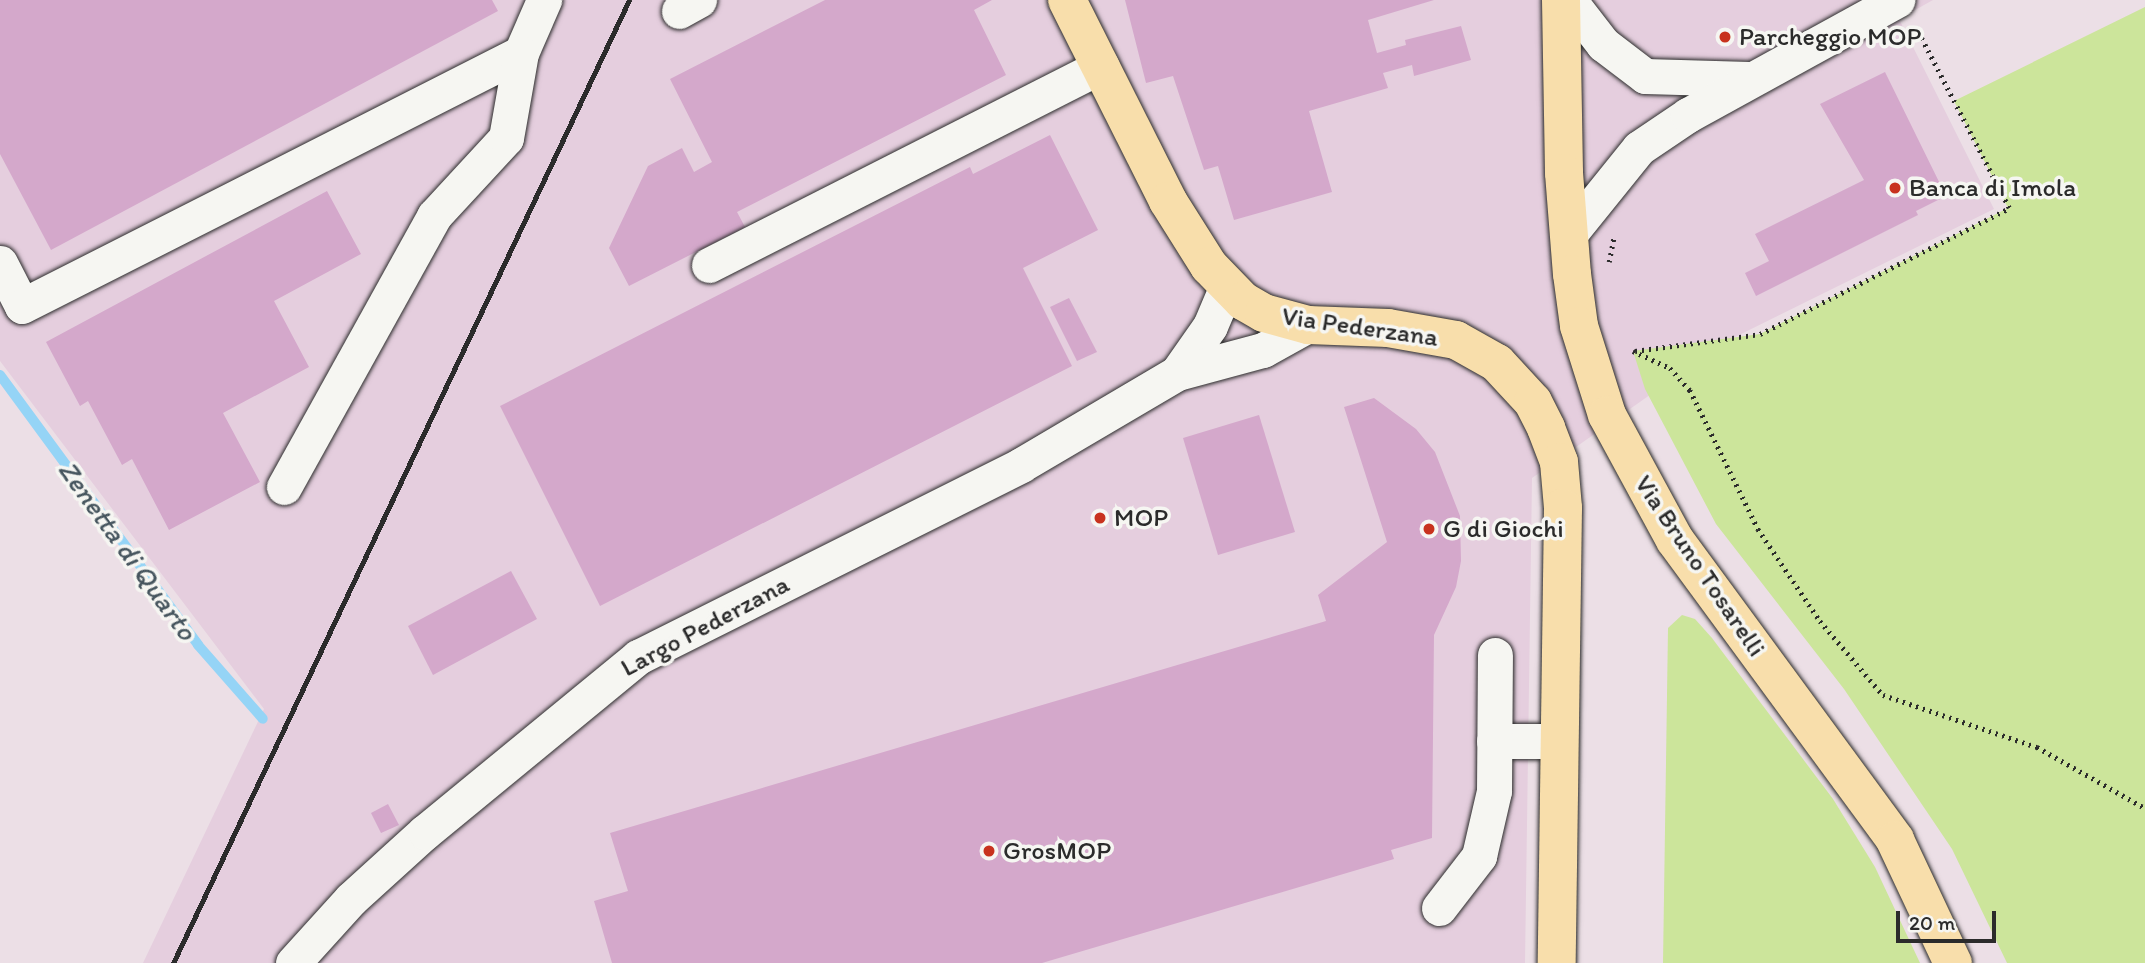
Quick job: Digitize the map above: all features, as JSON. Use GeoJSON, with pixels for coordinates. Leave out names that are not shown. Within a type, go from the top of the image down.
{"type":"FeatureCollection","features":[{"type":"Feature","properties":{"kind":"main road","name":"Via Pederzana"},"geometry":{"type":"LineString","coordinates":[[1067,0],[1168,201],[1202,257],[1227,286],[1264,313],[1308,325],[1425,332],[1475,350],[1497,363],[1533,402],[1559,462],[1563,508],[1560,741]]}},
{"type":"Feature","properties":{"kind":"main road","name":"Via Bruno Tosarelli"},"geometry":{"type":"LineString","coordinates":[[1561,0],[1568,236],[1579,326],[1590,370],[1636,474],[1720,604],[1895,840],[1953,963]]}},
{"type":"Feature","properties":{"kind":"main road"},"geometry":{"type":"LineString","coordinates":[[1557,963],[1560,741]]}},
{"type":"Feature","properties":{"kind":"street"},"geometry":{"type":"LineString","coordinates":[[284,487],[434,216],[506,138],[521,53],[544,0]]}},
{"type":"Feature","properties":{"kind":"street"},"geometry":{"type":"LineString","coordinates":[[1569,0],[1602,44],[1645,76],[1706,81],[1756,79]]}},
{"type":"Feature","properties":{"kind":"street"},"geometry":{"type":"LineString","coordinates":[[1568,236],[1639,148],[1893,2]]}},
{"type":"Feature","properties":{"kind":"street"},"geometry":{"type":"LineString","coordinates":[[0,264],[22,306],[521,53]]}},
{"type":"Feature","properties":{"kind":"street"},"geometry":{"type":"LineString","coordinates":[[709,265],[1101,66]]}},
{"type":"Feature","properties":{"kind":"street","name":"Largo Pederzana"},"geometry":{"type":"LineString","coordinates":[[1177,373],[1210,326],[1227,286]]}},
{"type":"Feature","properties":{"kind":"street","name":"Largo Pederzana"},"geometry":{"type":"LineString","coordinates":[[293,963],[351,899],[425,832],[638,657],[1021,465],[1177,373],[1263,350],[1308,325]]}},
{"type":"Feature","properties":{"kind":"street"},"geometry":{"type":"LineString","coordinates":[[1439,908],[1479,856],[1494,791],[1495,654]]}},
{"type":"Feature","properties":{"kind":"street"},"geometry":{"type":"LineString","coordinates":[[1494,741],[1560,741]]}},
{"type":"Feature","properties":{"kind":"path"},"geometry":{"type":"LineString","coordinates":[[1620,352],[1760,334],[2009,208],[1916,27],[1893,2]]}},
{"type":"Feature","properties":{"kind":"path"},"geometry":{"type":"LineString","coordinates":[[1608,267],[1620,223]]}},
{"type":"Feature","properties":{"kind":"path"},"geometry":{"type":"LineString","coordinates":[[1633,351],[1671,368],[1690,390],[1758,530],[1820,621],[1883,695],[2037,747],[2145,808]]}},
{"type":"Feature","properties":{"kind":"shaded area"},"geometry":{"type":"Polygon","coordinates":[[[0,0],[1933,0],[1899,19],[1994,209],[1725,342],[1532,478],[1525,963],[143,963],[264,709],[0,361],[0,0]]]}},
{"type":"Feature","properties":{"kind":"green space"},"geometry":{"type":"Polygon","coordinates":[[[2145,7],[2145,963],[2007,963],[1952,849],[1844,689],[1716,524],[1645,389],[1633,351],[1760,334],[2008,208],[1954,101],[2145,7]]]}},
{"type":"Feature","properties":{"kind":"green space"},"geometry":{"type":"Polygon","coordinates":[[[1682,615],[1695,619],[1712,638],[1833,799],[1875,867],[1920,963],[1663,963],[1668,628],[1682,615]]]}},
{"type":"Feature","properties":{"kind":"building"},"geometry":{"type":"Polygon","coordinates":[[[0,0],[492,0],[498,11],[51,250],[0,154],[0,0]]]}},
{"type":"Feature","properties":{"kind":"building"},"geometry":{"type":"Polygon","coordinates":[[[825,0],[992,0],[974,10],[1006,75],[737,212],[745,227],[629,286],[609,248],[648,166],[682,148],[694,172],[712,162],[670,79],[825,0]]]}},
{"type":"Feature","properties":{"kind":"building"},"geometry":{"type":"Polygon","coordinates":[[[1125,0],[1434,0],[1368,20],[1377,53],[1406,45],[1405,40],[1461,26],[1471,60],[1414,76],[1412,65],[1383,73],[1388,88],[1309,111],[1332,192],[1234,220],[1218,166],[1204,170],[1173,76],[1146,83],[1125,0]]]}},
{"type":"Feature","properties":{"kind":"building","name":"Banca di Imola"},"geometry":{"type":"Polygon","coordinates":[[[1885,72],[1946,196],[1916,211],[1918,215],[1756,296],[1745,273],[1769,261],[1755,234],[1864,180],[1820,104],[1885,72]]]}},
{"type":"Feature","properties":{"kind":"building"},"geometry":{"type":"Polygon","coordinates":[[[1050,135],[1098,230],[1023,268],[1072,366],[600,606],[500,406],[970,167],[973,174],[1050,135]]]}},
{"type":"Feature","properties":{"kind":"building"},"geometry":{"type":"Polygon","coordinates":[[[327,191],[361,254],[274,301],[309,367],[223,413],[260,482],[169,530],[132,459],[122,465],[88,401],[80,406],[46,342],[327,191]]]}},
{"type":"Feature","properties":{"kind":"building"},"geometry":{"type":"Polygon","coordinates":[[[1069,298],[1097,352],[1077,361],[1050,307],[1069,298]]]}},
{"type":"Feature","properties":{"kind":"building"},"geometry":{"type":"Polygon","coordinates":[[[1374,398],[1416,429],[1435,452],[1460,516],[1461,561],[1456,587],[1434,635],[1432,838],[1391,850],[1394,859],[1042,963],[612,963],[594,901],[628,891],[610,833],[1326,621],[1318,595],[1387,542],[1344,407],[1374,398]]]}},
{"type":"Feature","properties":{"kind":"building"},"geometry":{"type":"Polygon","coordinates":[[[1259,415],[1295,532],[1218,555],[1183,438],[1259,415]]]}},
{"type":"Feature","properties":{"kind":"building"},"geometry":{"type":"Polygon","coordinates":[[[511,571],[537,619],[433,675],[408,626],[511,571]]]}},
{"type":"Feature","properties":{"kind":"building"},"geometry":{"type":"Polygon","coordinates":[[[388,804],[399,825],[381,833],[371,813],[388,804]]]}},
{"type":"Feature","properties":{"kind":"waterway","name":"Zenetta di Quarto"},"geometry":{"type":"LineString","coordinates":[[0,375],[198,645],[263,719]]}},
{"type":"Feature","properties":{"kind":"railway"},"geometry":{"type":"LineString","coordinates":[[173,963],[629,0]]}},
{"type":"Feature","properties":{"kind":"place","name":"Parcheggio MOP"},"geometry":{"type":"Point","coordinates":[1725,37]}},
{"type":"Feature","properties":{"kind":"place","name":"Banca di Imola"},"geometry":{"type":"Point","coordinates":[1895,188]}},
{"type":"Feature","properties":{"kind":"place","name":"MOP"},"geometry":{"type":"Point","coordinates":[1100,518]}},
{"type":"Feature","properties":{"kind":"place","name":"G di Giochi"},"geometry":{"type":"Point","coordinates":[1429,529]}},
{"type":"Feature","properties":{"kind":"place","name":"GrosMOP"},"geometry":{"type":"Point","coordinates":[989,851]}}]}
